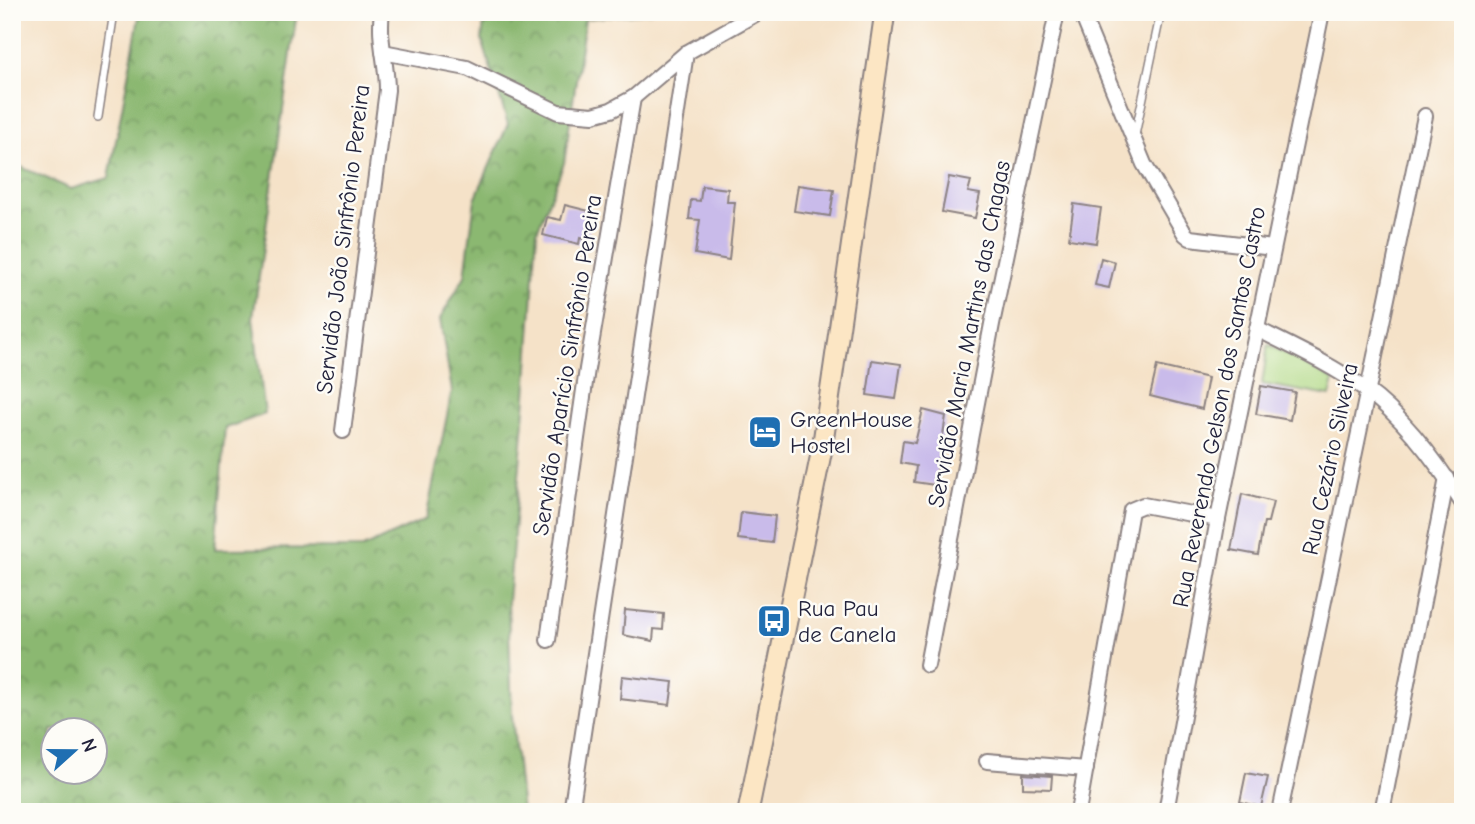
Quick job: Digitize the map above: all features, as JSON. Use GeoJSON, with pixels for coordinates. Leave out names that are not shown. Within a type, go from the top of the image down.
{"type":"FeatureCollection","features":[{"type":"Feature","properties":{"kind":"street","name":"Servidão João Sinfrônio Pereira"},"geometry":{"type":"LineString","coordinates":[[342,431],[387,90],[383,52],[378,36],[382,12]]}},
{"type":"Feature","properties":{"kind":"street"},"geometry":{"type":"LineString","coordinates":[[383,52],[475,70],[558,112],[593,115],[633,98],[686,53],[737,18],[759,12]]}},
{"type":"Feature","properties":{"kind":"street"},"geometry":{"type":"LineString","coordinates":[[748,812],[822,449],[885,12]]}},
{"type":"Feature","properties":{"kind":"street","name":"Servidão Maria Martins das Chagas"},"geometry":{"type":"LineString","coordinates":[[928,665],[992,324],[1057,12]]}},
{"type":"Feature","properties":{"kind":"street"},"geometry":{"type":"LineString","coordinates":[[1081,12],[1099,48],[1121,113],[1134,141],[1185,234],[1191,238],[1273,248]]}},
{"type":"Feature","properties":{"kind":"street","name":"Rua Reverendo Gelson dos Santos Castro"},"geometry":{"type":"LineString","coordinates":[[1166,812],[1218,519],[1322,12]]}},
{"type":"Feature","properties":{"kind":"street"},"geometry":{"type":"LineString","coordinates":[[571,812],[686,53]]}},
{"type":"Feature","properties":{"kind":"street","name":"Servidão Aparício Sinfrônio Pereira"},"geometry":{"type":"LineString","coordinates":[[548,640],[587,369],[633,98]]}},
{"type":"Feature","properties":{"kind":"street","name":"Rua Cezário Silveira"},"geometry":{"type":"LineString","coordinates":[[1280,812],[1424,116]]}},
{"type":"Feature","properties":{"kind":"street"},"geometry":{"type":"LineString","coordinates":[[1257,328],[1367,390],[1407,429],[1447,478],[1463,504]]}},
{"type":"Feature","properties":{"kind":"street"},"geometry":{"type":"LineString","coordinates":[[1382,812],[1447,478]]}},
{"type":"Feature","properties":{"kind":"street"},"geometry":{"type":"LineString","coordinates":[[1078,812],[1131,510],[1143,505],[1218,519]]}},
{"type":"Feature","properties":{"kind":"street"},"geometry":{"type":"LineString","coordinates":[[987,761],[1086,769]]}},
{"type":"Feature","properties":{"kind":"lane"},"geometry":{"type":"LineString","coordinates":[[98,117],[114,12]]}},
{"type":"Feature","properties":{"kind":"lane"},"geometry":{"type":"LineString","coordinates":[[1134,141],[1161,12]]}},
{"type":"Feature","properties":{"kind":"green space"},"geometry":{"type":"Polygon","coordinates":[[[140,12],[297,12],[253,318],[265,414],[225,428],[215,549],[363,548],[426,519],[452,391],[440,319],[465,276],[475,199],[508,124],[482,40],[485,12],[652,12],[585,19],[564,163],[537,231],[508,601],[512,716],[522,812],[12,812],[12,163],[71,189],[109,178],[140,12]]]}},
{"type":"Feature","properties":{"kind":"green space"},"geometry":{"type":"Polygon","coordinates":[[[1268,344],[1334,380],[1330,396],[1262,384],[1268,344]]]}},
{"type":"Feature","properties":{"kind":"building"},"geometry":{"type":"Polygon","coordinates":[[[949,177],[971,181],[968,192],[980,194],[975,218],[942,212],[949,177]]]}},
{"type":"Feature","properties":{"kind":"building"},"geometry":{"type":"Polygon","coordinates":[[[798,185],[834,190],[830,216],[794,211],[798,185]]]}},
{"type":"Feature","properties":{"kind":"building"},"geometry":{"type":"Polygon","coordinates":[[[702,186],[728,189],[727,202],[735,202],[729,260],[695,254],[700,220],[689,219],[691,200],[700,201],[702,186]]]}},
{"type":"Feature","properties":{"kind":"building"},"geometry":{"type":"Polygon","coordinates":[[[1074,204],[1101,208],[1096,243],[1069,239],[1074,204]]]}},
{"type":"Feature","properties":{"kind":"building"},"geometry":{"type":"Polygon","coordinates":[[[565,205],[593,212],[587,240],[580,238],[579,244],[543,235],[547,217],[561,220],[565,205]]]}},
{"type":"Feature","properties":{"kind":"building"},"geometry":{"type":"Polygon","coordinates":[[[1101,258],[1115,262],[1109,288],[1095,285],[1101,258]]]}},
{"type":"Feature","properties":{"kind":"building"},"geometry":{"type":"Polygon","coordinates":[[[872,360],[901,364],[896,399],[867,395],[872,360]]]}},
{"type":"Feature","properties":{"kind":"building"},"geometry":{"type":"Polygon","coordinates":[[[1157,366],[1208,378],[1202,409],[1150,396],[1157,366]]]}},
{"type":"Feature","properties":{"kind":"building"},"geometry":{"type":"Polygon","coordinates":[[[1261,386],[1295,392],[1290,420],[1256,414],[1261,386]]]}},
{"type":"Feature","properties":{"kind":"building"},"geometry":{"type":"Polygon","coordinates":[[[923,410],[946,416],[935,485],[914,482],[916,466],[900,463],[903,441],[915,443],[923,410]]]}},
{"type":"Feature","properties":{"kind":"building"},"geometry":{"type":"Polygon","coordinates":[[[1242,494],[1273,502],[1268,522],[1264,522],[1258,555],[1231,550],[1242,494]]]}},
{"type":"Feature","properties":{"kind":"building"},"geometry":{"type":"Polygon","coordinates":[[[741,512],[775,516],[772,543],[738,539],[741,512]]]}},
{"type":"Feature","properties":{"kind":"building"},"geometry":{"type":"Polygon","coordinates":[[[625,610],[664,614],[663,630],[654,629],[653,641],[623,635],[625,610]]]}},
{"type":"Feature","properties":{"kind":"building"},"geometry":{"type":"Polygon","coordinates":[[[622,676],[673,682],[670,705],[620,699],[622,676]]]}},
{"type":"Feature","properties":{"kind":"building"},"geometry":{"type":"Polygon","coordinates":[[[1246,773],[1268,777],[1261,807],[1240,802],[1246,773]]]}},
{"type":"Feature","properties":{"kind":"building"},"geometry":{"type":"Polygon","coordinates":[[[1023,774],[1052,776],[1051,789],[1023,788],[1023,774]]]}},
{"type":"Feature","properties":{"kind":"place","name":"GreenHouse Hostel"},"geometry":{"type":"Point","coordinates":[765,432]}},
{"type":"Feature","properties":{"kind":"place","name":"Rua Pau de Canela"},"geometry":{"type":"Point","coordinates":[774,621]}}]}
